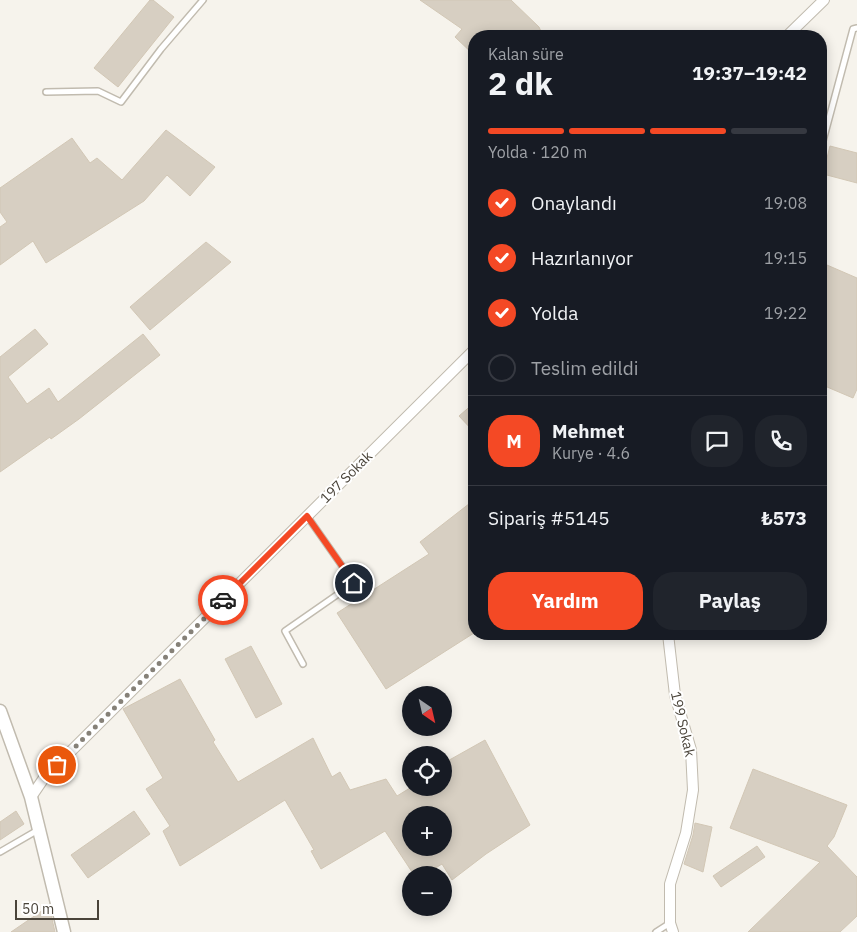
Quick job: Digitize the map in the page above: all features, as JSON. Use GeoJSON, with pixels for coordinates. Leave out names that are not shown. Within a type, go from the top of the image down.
{"type":"FeatureCollection","features":[{"type":"Feature","properties":{"kind":"street"},"geometry":{"type":"LineString","coordinates":[[794,30],[824,0]]}},
{"type":"Feature","properties":{"kind":"street","name":"197 Sokak"},"geometry":{"type":"LineString","coordinates":[[31,797],[44,778],[468,356]]}},
{"type":"Feature","properties":{"kind":"street","name":"199 Sokak"},"geometry":{"type":"LineString","coordinates":[[669,640],[675,695],[691,750],[693,790],[686,833],[670,884],[672,928]]}},
{"type":"Feature","properties":{"kind":"street"},"geometry":{"type":"LineString","coordinates":[[0,711],[31,797],[64,932]]}},
{"type":"Feature","properties":{"kind":"lane"},"geometry":{"type":"LineString","coordinates":[[46,92],[98,91],[121,102],[161,48],[203,0]]}},
{"type":"Feature","properties":{"kind":"lane"},"geometry":{"type":"LineString","coordinates":[[827,126],[853,29],[857,28]]}},
{"type":"Feature","properties":{"kind":"lane"},"geometry":{"type":"LineString","coordinates":[[303,664],[285,631],[354,583],[307,516]]}},
{"type":"Feature","properties":{"kind":"lane"},"geometry":{"type":"LineString","coordinates":[[0,852],[38,829]]}},
{"type":"Feature","properties":{"kind":"lane"},"geometry":{"type":"LineString","coordinates":[[656,932],[672,928]]}},
{"type":"Feature","properties":{"kind":"building"},"geometry":{"type":"Polygon","coordinates":[[[150,0],[153,0],[174,17],[118,87],[94,68],[150,0]]]}},
{"type":"Feature","properties":{"kind":"building"},"geometry":{"type":"Polygon","coordinates":[[[420,0],[511,0],[540,30],[468,30],[468,49],[455,37],[462,29],[420,0]]]}},
{"type":"Feature","properties":{"kind":"building"},"geometry":{"type":"Polygon","coordinates":[[[166,130],[215,167],[190,196],[167,175],[144,201],[46,263],[33,241],[0,265],[0,227],[7,222],[0,212],[0,188],[72,138],[90,163],[97,158],[122,180],[166,130]]]}},
{"type":"Feature","properties":{"kind":"building"},"geometry":{"type":"Polygon","coordinates":[[[830,146],[857,153],[857,183],[827,175],[827,158],[830,146]]]}},
{"type":"Feature","properties":{"kind":"building"},"geometry":{"type":"Polygon","coordinates":[[[206,242],[231,262],[150,330],[130,307],[206,242]]]}},
{"type":"Feature","properties":{"kind":"building"},"geometry":{"type":"Polygon","coordinates":[[[827,265],[857,278],[857,389],[853,398],[827,387],[827,265]]]}},
{"type":"Feature","properties":{"kind":"building"},"geometry":{"type":"Polygon","coordinates":[[[35,329],[48,344],[8,377],[27,404],[49,388],[58,402],[143,334],[160,355],[79,419],[0,472],[0,357],[35,329]]]}},
{"type":"Feature","properties":{"kind":"building"},"geometry":{"type":"Polygon","coordinates":[[[468,408],[468,426],[459,416],[468,408]]]}},
{"type":"Feature","properties":{"kind":"building"},"geometry":{"type":"Polygon","coordinates":[[[468,505],[468,637],[386,689],[337,613],[429,554],[420,542],[468,505]]]}},
{"type":"Feature","properties":{"kind":"building"},"geometry":{"type":"Polygon","coordinates":[[[251,646],[282,704],[256,718],[225,659],[251,646]]]}},
{"type":"Feature","properties":{"kind":"building"},"geometry":{"type":"Polygon","coordinates":[[[180,679],[215,740],[213,742],[238,782],[313,738],[332,777],[340,772],[350,790],[386,779],[397,796],[402,793],[402,796],[452,796],[452,759],[485,740],[530,825],[486,854],[452,880],[452,866],[443,866],[442,864],[439,866],[408,866],[385,831],[321,869],[311,851],[314,850],[285,800],[180,866],[163,831],[170,826],[146,789],[163,778],[123,709],[180,679]]]}},
{"type":"Feature","properties":{"kind":"building"},"geometry":{"type":"Polygon","coordinates":[[[753,769],[847,805],[834,837],[827,846],[857,877],[857,916],[840,932],[748,932],[820,862],[730,828],[753,769]]]}},
{"type":"Feature","properties":{"kind":"building"},"geometry":{"type":"Polygon","coordinates":[[[16,811],[24,824],[0,840],[0,822],[16,811]]]}},
{"type":"Feature","properties":{"kind":"building"},"geometry":{"type":"Polygon","coordinates":[[[134,811],[150,834],[88,878],[71,855],[134,811]]]}},
{"type":"Feature","properties":{"kind":"building"},"geometry":{"type":"Polygon","coordinates":[[[695,823],[712,827],[703,872],[684,864],[695,823]]]}},
{"type":"Feature","properties":{"kind":"building"},"geometry":{"type":"Polygon","coordinates":[[[757,846],[765,857],[721,887],[713,876],[757,846]]]}},
{"type":"Feature","properties":{"kind":"building"},"geometry":{"type":"Polygon","coordinates":[[[49,906],[55,932],[11,932],[49,906]]]}},
{"type":"Feature","properties":{"kind":"way so far"},"geometry":{"type":"LineString","coordinates":[[57,765],[223,600]]}},
{"type":"Feature","properties":{"kind":"route"},"geometry":{"type":"LineString","coordinates":[[223,600],[307,516],[354,583]]}}]}
